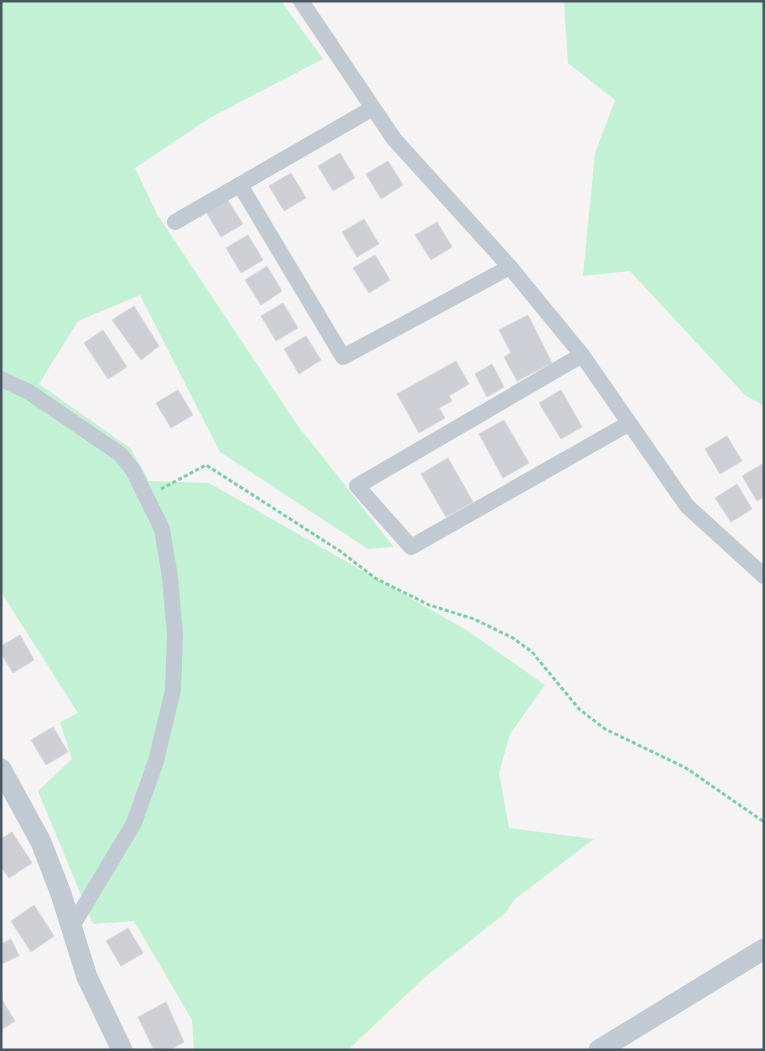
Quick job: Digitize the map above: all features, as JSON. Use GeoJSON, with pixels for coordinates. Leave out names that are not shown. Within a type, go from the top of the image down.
{"type":"FeatureCollection","features":[{"type":"Feature","properties":{"kind":"street"},"geometry":{"type":"LineString","coordinates":[[301,1],[394,139],[510,268],[582,355],[628,424],[687,506],[764,576]]}},
{"type":"Feature","properties":{"kind":"street"},"geometry":{"type":"LineString","coordinates":[[175,222],[373,108]]}},
{"type":"Feature","properties":{"kind":"street"},"geometry":{"type":"LineString","coordinates":[[240,185],[343,356],[510,268]]}},
{"type":"Feature","properties":{"kind":"street"},"geometry":{"type":"LineString","coordinates":[[582,355],[357,486],[411,548],[628,424]]}},
{"type":"Feature","properties":{"kind":"street"},"geometry":{"type":"LineString","coordinates":[[1,379],[30,392],[120,454],[133,470],[162,530],[170,577],[176,635],[173,690],[156,761],[134,823],[71,928]]}},
{"type":"Feature","properties":{"kind":"street"},"geometry":{"type":"LineString","coordinates":[[1,769],[41,842],[87,976],[122,1050]]}},
{"type":"Feature","properties":{"kind":"street"},"geometry":{"type":"LineString","coordinates":[[599,1050],[764,949]]}},
{"type":"Feature","properties":{"kind":"path"},"geometry":{"type":"LineString","coordinates":[[147,496],[206,465],[340,551],[375,578],[429,604],[474,619],[513,638],[532,652],[579,708],[605,729],[686,768],[764,822]]}},
{"type":"Feature","properties":{"kind":"green space"},"geometry":{"type":"Polygon","coordinates":[[[1,1],[281,1],[323,59],[211,117],[135,168],[157,214],[298,426],[394,547],[368,549],[220,452],[140,295],[78,321],[39,384],[130,448],[149,481],[209,483],[468,631],[545,685],[510,734],[499,773],[509,828],[594,839],[515,899],[504,914],[426,976],[348,1050],[194,1050],[192,1020],[134,921],[93,924],[38,791],[72,759],[60,722],[78,713],[1,592],[1,1]]]}},
{"type":"Feature","properties":{"kind":"green space"},"geometry":{"type":"Polygon","coordinates":[[[564,1],[764,1],[764,406],[745,395],[630,271],[583,276],[595,153],[615,100],[568,63],[564,1]]]}},
{"type":"Feature","properties":{"kind":"building"},"geometry":{"type":"Polygon","coordinates":[[[340,153],[355,178],[333,191],[318,166],[340,153]]]}},
{"type":"Feature","properties":{"kind":"building"},"geometry":{"type":"Polygon","coordinates":[[[388,161],[403,185],[381,199],[366,174],[388,161]]]}},
{"type":"Feature","properties":{"kind":"building"},"geometry":{"type":"Polygon","coordinates":[[[291,173],[306,198],[284,211],[269,186],[291,173]]]}},
{"type":"Feature","properties":{"kind":"building"},"geometry":{"type":"Polygon","coordinates":[[[227,199],[243,224],[221,237],[206,212],[227,199]]]}},
{"type":"Feature","properties":{"kind":"building"},"geometry":{"type":"Polygon","coordinates":[[[364,219],[379,244],[357,257],[342,232],[364,219]]]}},
{"type":"Feature","properties":{"kind":"building"},"geometry":{"type":"Polygon","coordinates":[[[437,222],[452,247],[431,260],[415,235],[437,222]]]}},
{"type":"Feature","properties":{"kind":"building"},"geometry":{"type":"Polygon","coordinates":[[[248,235],[263,260],[241,273],[226,248],[248,235]]]}},
{"type":"Feature","properties":{"kind":"building"},"geometry":{"type":"Polygon","coordinates":[[[375,255],[390,280],[369,293],[353,268],[375,255]]]}},
{"type":"Feature","properties":{"kind":"building"},"geometry":{"type":"Polygon","coordinates":[[[267,266],[282,291],[261,305],[245,280],[267,266]]]}},
{"type":"Feature","properties":{"kind":"building"},"geometry":{"type":"Polygon","coordinates":[[[283,303],[298,328],[276,341],[261,316],[283,303]]]}},
{"type":"Feature","properties":{"kind":"building"},"geometry":{"type":"Polygon","coordinates":[[[134,306],[159,346],[141,360],[112,320],[134,306]]]}},
{"type":"Feature","properties":{"kind":"building"},"geometry":{"type":"Polygon","coordinates":[[[528,315],[552,363],[517,381],[504,357],[511,353],[499,330],[528,315]]]}},
{"type":"Feature","properties":{"kind":"building"},"geometry":{"type":"Polygon","coordinates":[[[103,330],[127,367],[108,379],[84,343],[103,330]]]}},
{"type":"Feature","properties":{"kind":"building"},"geometry":{"type":"Polygon","coordinates":[[[306,336],[321,360],[299,374],[284,349],[306,336]]]}},
{"type":"Feature","properties":{"kind":"building"},"geometry":{"type":"Polygon","coordinates":[[[456,361],[469,384],[449,396],[452,401],[439,408],[445,418],[419,433],[397,394],[456,361]]]}},
{"type":"Feature","properties":{"kind":"building"},"geometry":{"type":"Polygon","coordinates":[[[492,364],[504,387],[487,397],[475,374],[492,364]]]}},
{"type":"Feature","properties":{"kind":"building"},"geometry":{"type":"Polygon","coordinates":[[[178,390],[193,415],[171,428],[156,403],[178,390]]]}},
{"type":"Feature","properties":{"kind":"building"},"geometry":{"type":"Polygon","coordinates":[[[561,390],[582,427],[561,439],[539,403],[561,390]]]}},
{"type":"Feature","properties":{"kind":"building"},"geometry":{"type":"Polygon","coordinates":[[[504,420],[529,463],[503,478],[479,434],[504,420]]]}},
{"type":"Feature","properties":{"kind":"building"},"geometry":{"type":"Polygon","coordinates":[[[727,436],[742,461],[720,474],[705,449],[727,436]]]}},
{"type":"Feature","properties":{"kind":"building"},"geometry":{"type":"Polygon","coordinates":[[[448,458],[473,502],[446,517],[421,474],[448,458]]]}},
{"type":"Feature","properties":{"kind":"building"},"geometry":{"type":"Polygon","coordinates":[[[764,463],[764,497],[757,501],[742,476],[764,463]]]}},
{"type":"Feature","properties":{"kind":"building"},"geometry":{"type":"Polygon","coordinates":[[[737,484],[752,509],[731,522],[715,498],[737,484]]]}},
{"type":"Feature","properties":{"kind":"building"},"geometry":{"type":"Polygon","coordinates":[[[20,635],[34,660],[13,673],[1,654],[1,646],[20,635]]]}},
{"type":"Feature","properties":{"kind":"building"},"geometry":{"type":"Polygon","coordinates":[[[53,727],[68,752],[46,765],[31,740],[53,727]]]}},
{"type":"Feature","properties":{"kind":"building"},"geometry":{"type":"Polygon","coordinates":[[[12,832],[32,863],[9,878],[1,867],[1,839],[12,832]]]}},
{"type":"Feature","properties":{"kind":"building"},"geometry":{"type":"Polygon","coordinates":[[[34,905],[54,936],[31,952],[11,921],[34,905]]]}},
{"type":"Feature","properties":{"kind":"building"},"geometry":{"type":"Polygon","coordinates":[[[128,928],[143,953],[121,966],[106,941],[128,928]]]}},
{"type":"Feature","properties":{"kind":"building"},"geometry":{"type":"Polygon","coordinates":[[[11,939],[19,956],[1,964],[1,944],[11,939]]]}},
{"type":"Feature","properties":{"kind":"building"},"geometry":{"type":"Polygon","coordinates":[[[1,998],[15,1021],[1,1030],[1,998]]]}},
{"type":"Feature","properties":{"kind":"building"},"geometry":{"type":"Polygon","coordinates":[[[166,1002],[184,1042],[170,1050],[154,1050],[138,1017],[166,1002]]]}}]}
